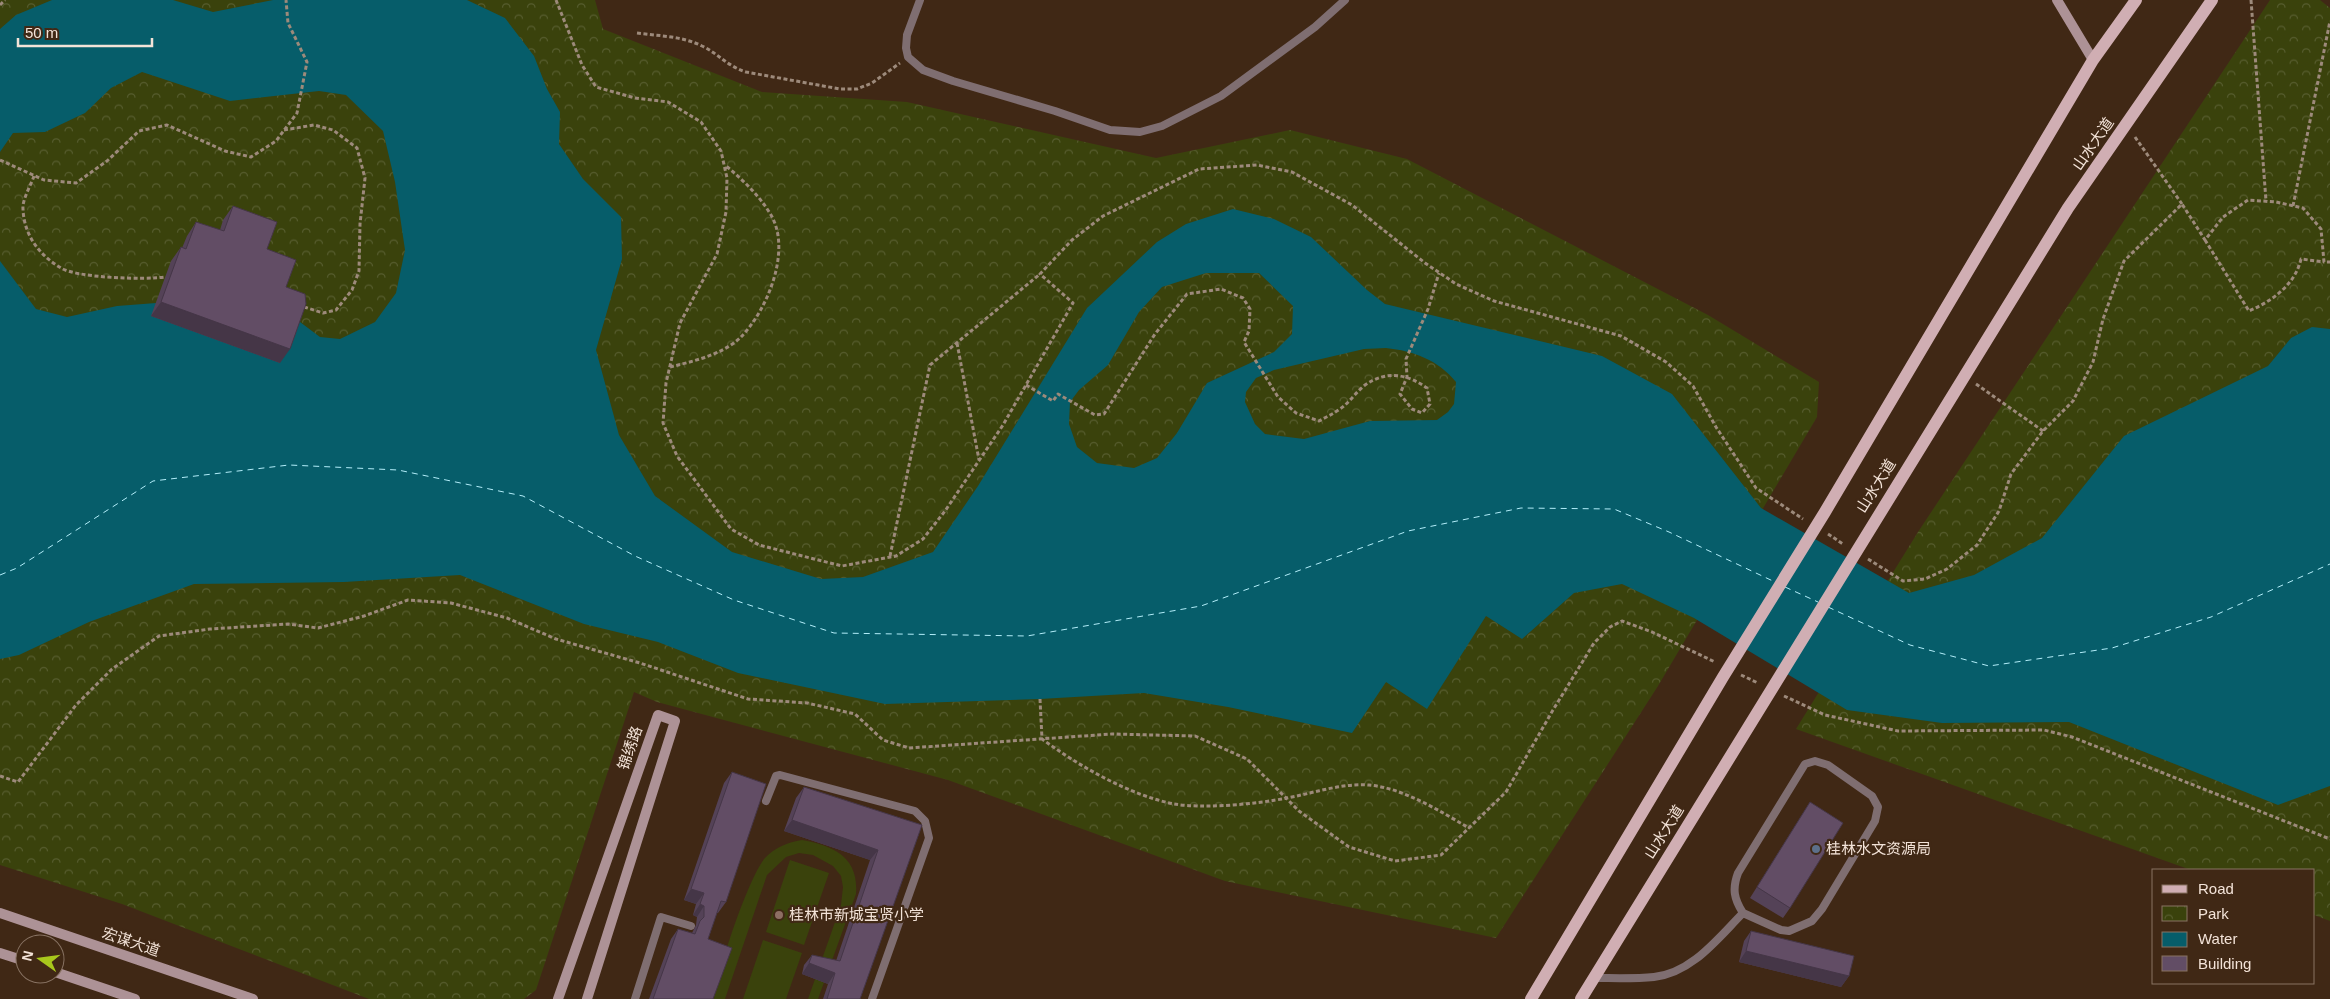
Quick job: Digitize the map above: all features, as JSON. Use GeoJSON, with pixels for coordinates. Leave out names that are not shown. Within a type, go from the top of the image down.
{"type":"FeatureCollection","features":[{"type":"Feature","properties":{"kind":"main road","name":"山水大道"},"geometry":{"type":"LineString","coordinates":[[1531,999],[1722,671],[1825,512],[2092,60],[2136,0]]}},
{"type":"Feature","properties":{"kind":"main road","name":"山水大道"},"geometry":{"type":"LineString","coordinates":[[1580,999],[1765,692],[1866,534],[2068,208],[2212,0]]}},
{"type":"Feature","properties":{"kind":"street"},"geometry":{"type":"LineString","coordinates":[[2057,0],[2092,60]]}},
{"type":"Feature","properties":{"kind":"street","name":"锦绣路"},"geometry":{"type":"LineString","coordinates":[[558,999],[658,714],[675,721],[588,999]]}},
{"type":"Feature","properties":{"kind":"street","name":"宏谋大道"},"geometry":{"type":"LineString","coordinates":[[0,913],[253,999]]}},
{"type":"Feature","properties":{"kind":"street"},"geometry":{"type":"LineString","coordinates":[[0,953],[15,958]]}},
{"type":"Feature","properties":{"kind":"street"},"geometry":{"type":"LineString","coordinates":[[65,975],[135,999]]}},
{"type":"Feature","properties":{"kind":"lane"},"geometry":{"type":"LineString","coordinates":[[920,0],[907,35],[906,48],[908,57],[923,70],[1110,130],[1140,132],[1162,126],[1221,96],[1315,27],[1345,0]]}},
{"type":"Feature","properties":{"kind":"lane"},"geometry":{"type":"LineString","coordinates":[[1816,761],[1828,765],[1874,797],[1878,807],[1875,821],[1822,909],[1812,921],[1790,931],[1780,930],[1743,913],[1735,900],[1738,873],[1806,764],[1816,761]]}},
{"type":"Feature","properties":{"kind":"lane"},"geometry":{"type":"LineString","coordinates":[[766,801],[776,776],[780,775],[915,811],[926,821],[929,838],[872,999]]}},
{"type":"Feature","properties":{"kind":"lane"},"geometry":{"type":"LineString","coordinates":[[1593,978],[1655,977],[1678,971],[1696,960],[1743,913]]}},
{"type":"Feature","properties":{"kind":"lane"},"geometry":{"type":"LineString","coordinates":[[635,999],[662,917],[691,926]]}},
{"type":"Feature","properties":{"kind":"path"},"geometry":{"type":"LineString","coordinates":[[0,4],[5,0]]}},
{"type":"Feature","properties":{"kind":"path"},"geometry":{"type":"LineString","coordinates":[[0,160],[44,180],[76,184],[107,162],[139,131],[166,125],[225,151],[251,157],[276,141],[297,114],[306,62],[288,23],[286,0]]}},
{"type":"Feature","properties":{"kind":"path"},"geometry":{"type":"LineString","coordinates":[[556,0],[582,64],[596,87],[635,98],[668,102],[701,122],[721,151],[727,178],[726,212],[717,254],[680,323],[670,367],[663,423],[676,456],[731,529],[759,545],[842,566],[896,556],[923,539],[945,512],[979,460],[1026,385],[1073,303],[1040,274]]}},
{"type":"Feature","properties":{"kind":"path"},"geometry":{"type":"LineString","coordinates":[[2251,0],[2266,201]]}},
{"type":"Feature","properties":{"kind":"path"},"geometry":{"type":"LineString","coordinates":[[2294,206],[2330,22]]}},
{"type":"Feature","properties":{"kind":"path"},"geometry":{"type":"LineString","coordinates":[[637,33],[692,42],[704,47],[731,68],[840,89],[857,89],[872,83],[908,57]]}},
{"type":"Feature","properties":{"kind":"path"},"geometry":{"type":"LineString","coordinates":[[2126,124],[2182,204],[2249,312],[2270,302],[2298,272],[2301,260],[2330,262]]}},
{"type":"Feature","properties":{"kind":"path"},"geometry":{"type":"LineString","coordinates":[[284,130],[314,125],[333,130],[357,148],[365,178],[360,224],[359,271],[352,290],[336,310],[323,313],[299,305]]}},
{"type":"Feature","properties":{"kind":"path"},"geometry":{"type":"LineString","coordinates":[[670,367],[707,358],[740,338],[763,306],[776,277],[780,249],[772,217],[750,186],[724,164]]}},
{"type":"Feature","properties":{"kind":"path"},"geometry":{"type":"LineString","coordinates":[[890,556],[930,365],[1040,274],[1072,240],[1103,216],[1199,169],[1256,165],[1292,172],[1352,205],[1439,273],[1456,284],[1494,301],[1621,336],[1666,362],[1693,386],[1716,427],[1756,488],[1805,520]]}},
{"type":"Feature","properties":{"kind":"path"},"geometry":{"type":"LineString","coordinates":[[34,176],[22,208],[29,236],[36,249],[62,270],[145,280],[165,277]]}},
{"type":"Feature","properties":{"kind":"path"},"geometry":{"type":"LineString","coordinates":[[2205,240],[2223,217],[2248,200],[2294,206],[2303,208],[2321,229],[2324,262]]}},
{"type":"Feature","properties":{"kind":"path"},"geometry":{"type":"LineString","coordinates":[[1862,556],[1903,581],[1925,579],[1947,569],[1977,545],[1999,511],[2010,474],[2043,431],[2073,401],[2093,362],[2103,320],[2124,261],[2182,204]]}},
{"type":"Feature","properties":{"kind":"path"},"geometry":{"type":"LineString","coordinates":[[1026,385],[1053,401],[1058,394],[1095,415],[1104,414],[1155,334],[1187,294],[1221,289],[1243,298],[1250,309],[1249,331],[1244,342],[1278,397],[1296,413],[1319,421],[1341,409],[1366,385],[1384,377],[1400,375],[1407,377],[1414,379],[1427,388],[1430,404],[1422,413],[1412,409],[1400,394],[1407,377],[1406,359],[1428,309],[1439,273]]}},
{"type":"Feature","properties":{"kind":"path"},"geometry":{"type":"LineString","coordinates":[[957,343],[979,460]]}},
{"type":"Feature","properties":{"kind":"path"},"geometry":{"type":"LineString","coordinates":[[1964,375],[2043,431]]}},
{"type":"Feature","properties":{"kind":"path"},"geometry":{"type":"LineString","coordinates":[[1821,530],[1846,546]]}},
{"type":"Feature","properties":{"kind":"path"},"geometry":{"type":"LineString","coordinates":[[0,776],[18,782],[76,705],[112,669],[159,636],[210,629],[288,624],[318,628],[364,616],[408,600],[451,603],[507,618],[556,639],[649,666],[717,691],[748,699],[807,703],[855,714],[884,740],[909,748],[1112,734],[1195,736],[1248,759],[1299,811],[1349,847],[1395,862],[1441,855],[1506,792],[1594,643],[1610,627],[1622,621],[1652,632],[1722,671]]}},
{"type":"Feature","properties":{"kind":"path"},"geometry":{"type":"LineString","coordinates":[[1738,674],[1765,692]]}},
{"type":"Feature","properties":{"kind":"path"},"geometry":{"type":"LineString","coordinates":[[1782,694],[1825,715],[1898,731],[2044,730],[2072,737],[2330,839]]}},
{"type":"Feature","properties":{"kind":"path"},"geometry":{"type":"LineString","coordinates":[[1040,699],[1042,739]]}},
{"type":"Feature","properties":{"kind":"path"},"geometry":{"type":"LineString","coordinates":[[1042,739],[1071,760],[1131,790],[1174,804],[1213,806],[1286,798],[1327,788],[1369,785],[1414,797],[1470,828]]}},
{"type":"Feature","properties":{"kind":"green space"},"geometry":{"type":"Polygon","coordinates":[[[0,0],[595,0],[603,29],[762,92],[907,102],[1156,158],[1290,130],[1407,159],[1708,315],[1819,382],[1817,417],[1658,686],[1496,938],[1225,881],[948,780],[657,702],[634,692],[536,990],[524,999],[369,999],[122,904],[0,865],[0,0]]]}},
{"type":"Feature","properties":{"kind":"green space"},"geometry":{"type":"Polygon","coordinates":[[[2270,0],[2320,0],[2330,8],[2330,921],[2315,915],[2315,869],[2188,869],[1796,729],[1918,532],[2270,0]]]}},
{"type":"Feature","properties":{"kind":"green space"},"geometry":{"type":"Polygon","coordinates":[[[802,840],[824,846],[842,855],[849,862],[856,881],[856,894],[818,999],[808,999],[841,905],[843,887],[841,876],[833,866],[813,855],[799,853],[786,857],[767,875],[725,999],[714,999],[716,986],[734,926],[758,869],[765,858],[777,848],[802,840]]]}},
{"type":"Feature","properties":{"kind":"green space"},"geometry":{"type":"Polygon","coordinates":[[[790,860],[829,873],[804,945],[766,932],[790,860]]]}},
{"type":"Feature","properties":{"kind":"green space"},"geometry":{"type":"Polygon","coordinates":[[[763,940],[802,953],[786,999],[743,999],[763,940]]]}},
{"type":"Feature","properties":{"kind":"water"},"geometry":{"type":"Polygon","coordinates":[[[52,0],[173,0],[213,12],[273,0],[467,0],[505,18],[534,56],[547,89],[560,112],[559,144],[583,179],[621,217],[622,259],[596,350],[619,435],[655,496],[732,552],[821,579],[863,577],[933,552],[978,486],[1087,308],[1157,242],[1186,224],[1233,209],[1274,219],[1311,237],[1367,290],[1385,304],[1602,356],[1672,394],[1761,508],[1909,593],[1974,575],[2042,538],[2124,436],[2268,366],[2291,338],[2312,327],[2330,329],[2330,786],[2278,805],[2069,722],[1942,723],[1847,710],[1694,618],[1622,584],[1574,593],[1522,639],[1486,616],[1427,709],[1386,682],[1352,733],[1228,707],[1144,693],[1040,699],[885,704],[738,673],[658,642],[584,624],[460,575],[344,582],[194,584],[89,622],[19,655],[0,659],[0,261],[36,309],[67,317],[117,306],[156,303],[296,319],[320,337],[340,339],[375,322],[396,293],[405,250],[395,182],[383,131],[346,95],[319,91],[230,101],[142,72],[111,88],[85,113],[45,132],[13,133],[0,152],[0,29],[16,15],[52,0]],[[1206,273],[1162,287],[1139,312],[1108,365],[1079,390],[1070,402],[1069,424],[1077,447],[1097,463],[1134,468],[1157,458],[1177,433],[1207,383],[1274,352],[1292,334],[1293,306],[1259,273],[1206,273]],[[1386,348],[1364,349],[1274,370],[1256,378],[1246,392],[1245,402],[1255,424],[1265,434],[1304,439],[1370,421],[1437,420],[1448,412],[1454,404],[1456,382],[1449,374],[1433,362],[1416,354],[1386,348]]]}},
{"type":"Feature","properties":{"kind":"building"},"geometry":{"type":"Polygon","coordinates":[[[233,206],[277,222],[267,249],[296,260],[286,287],[305,294],[306,304],[290,349],[161,302],[181,247],[186,249],[196,222],[224,231],[233,206]]]}},
{"type":"Feature","properties":{"kind":"building"},"geometry":{"type":"Polygon","coordinates":[[[732,772],[766,784],[726,902],[721,901],[708,939],[732,948],[713,999],[653,999],[678,929],[695,934],[700,921],[704,917],[704,906],[700,904],[704,893],[691,889],[732,772]]]}},
{"type":"Feature","properties":{"kind":"building"},"geometry":{"type":"Polygon","coordinates":[[[804,787],[922,825],[860,999],[827,999],[835,973],[809,963],[812,955],[840,961],[878,850],[792,820],[804,787]]]}},
{"type":"Feature","properties":{"kind":"building"},"geometry":{"type":"Polygon","coordinates":[[[1810,802],[1843,823],[1790,908],[1757,887],[1810,802]]]}},
{"type":"Feature","properties":{"kind":"building"},"geometry":{"type":"Polygon","coordinates":[[[1751,931],[1854,956],[1849,976],[1746,951],[1751,931]]]}},
{"type":"Feature","properties":{"kind":"ferry route"},"geometry":{"type":"LineString","coordinates":[[0,575],[17,568],[153,481],[289,465],[398,470],[523,496],[635,556],[734,600],[834,633],[1027,636],[1201,606],[1408,531],[1521,508],[1614,509],[1669,532],[1775,582]]}},
{"type":"Feature","properties":{"kind":"ferry route"},"geometry":{"type":"LineString","coordinates":[[1828,607],[1910,645],[1989,666],[2112,648],[2211,617],[2330,564]]}},
{"type":"Feature","properties":{"kind":"ferry route"},"geometry":{"type":"LineString","coordinates":[[1785,587],[1818,602]]}},
{"type":"Feature","properties":{"kind":"place","name":"桂林水文资源局"},"geometry":{"type":"Point","coordinates":[1816,849]}},
{"type":"Feature","properties":{"kind":"place","name":"桂林市新城宝贤小学"},"geometry":{"type":"Point","coordinates":[779,915]}}]}
